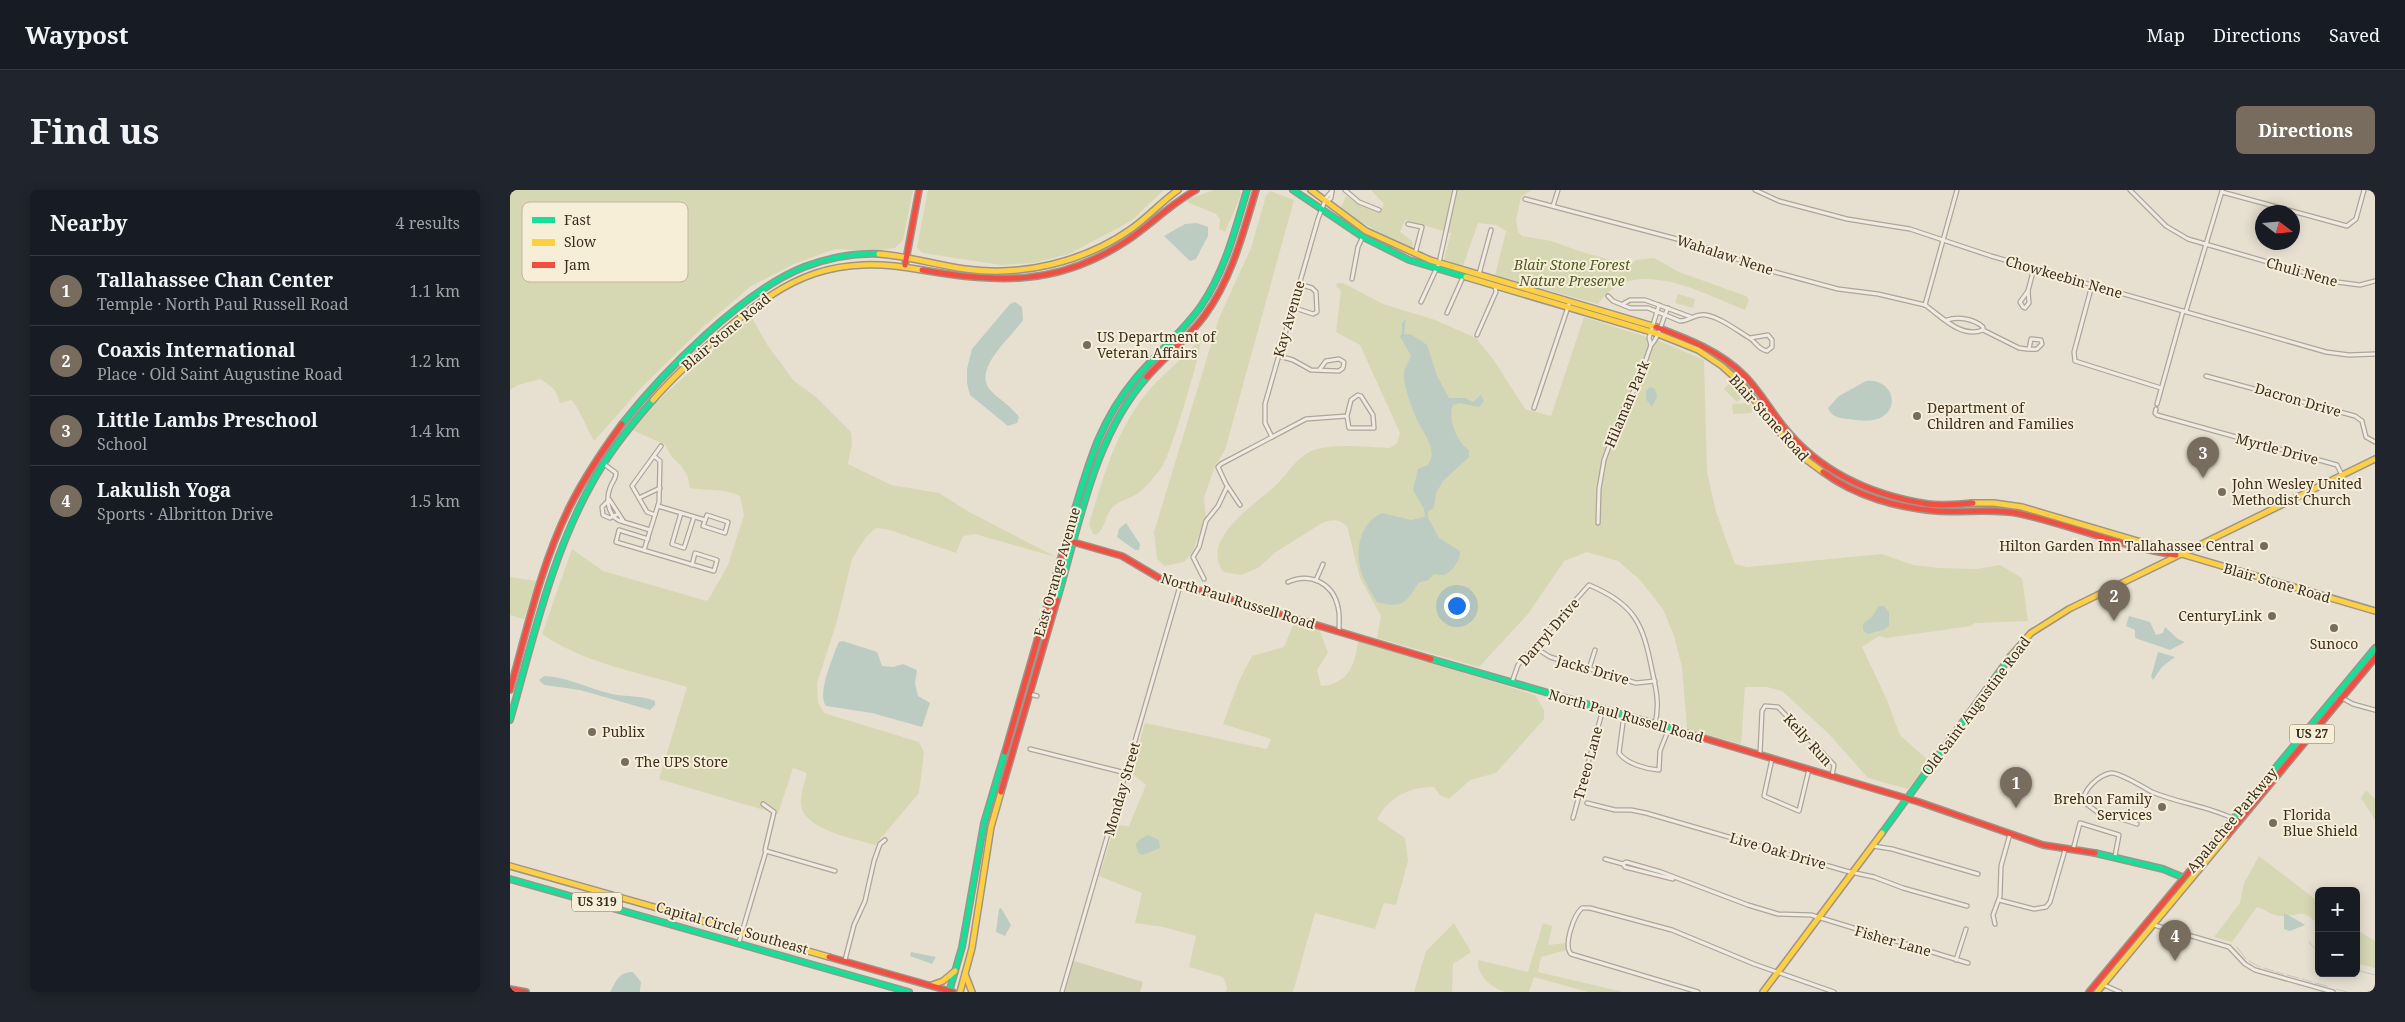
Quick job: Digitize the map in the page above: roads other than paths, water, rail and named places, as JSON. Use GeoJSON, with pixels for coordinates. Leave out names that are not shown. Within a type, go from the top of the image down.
{"type":"FeatureCollection","features":[{"type":"Feature","properties":{"kind":"main road"},"geometry":{"type":"LineString","coordinates":[[905,265],[919,190]]}},
{"type":"Feature","properties":{"kind":"main road","name":"Blair Stone Road"},"geometry":{"type":"LineString","coordinates":[[510,690],[555,541],[587,474],[634,407],[671,367],[733,313],[779,278],[813,264],[837,257],[864,254],[907,256],[966,269],[1006,271],[1052,264],[1096,249],[1133,227],[1178,190]]}},
{"type":"Feature","properties":{"kind":"main road","name":"Blair Stone Road"},"geometry":{"type":"LineString","coordinates":[[510,720],[564,540],[580,505],[604,464],[641,412],[670,380],[738,320],[783,286],[814,272],[863,263],[905,265],[954,276],[998,280],[1055,272],[1100,256],[1138,234],[1174,203],[1196,190]]}},
{"type":"Feature","properties":{"kind":"main road","name":"East Orange Avenue"},"geometry":{"type":"LineString","coordinates":[[950,992],[962,946],[984,823],[1087,466],[1099,436],[1117,402],[1138,375],[1186,325],[1209,293],[1226,260],[1246,190]]}},
{"type":"Feature","properties":{"kind":"main road","name":"East Orange Avenue"},"geometry":{"type":"LineString","coordinates":[[960,992],[975,934],[988,844],[1073,542],[1104,444],[1119,415],[1144,381],[1189,335],[1216,298],[1236,257],[1256,190]]}},
{"type":"Feature","properties":{"kind":"main road","name":"Blair Stone Road"},"geometry":{"type":"LineString","coordinates":[[1293,190],[1363,237],[1394,253],[1496,289],[1502,288],[1658,334],[1698,350],[1722,366],[1753,396],[1780,434],[1802,457],[1834,480],[1853,490],[1912,508],[1938,511],[1993,510],[2020,514],[2161,554],[2180,555]]}},
{"type":"Feature","properties":{"kind":"main road","name":"Blair Stone Road"},"geometry":{"type":"LineString","coordinates":[[1311,190],[1366,231],[1415,254],[1439,263],[1660,328],[1705,346],[1733,365],[1758,391],[1784,427],[1807,452],[1833,472],[1855,484],[1913,501],[1944,504],[1994,503],[2022,507],[2375,611]]}},
{"type":"Feature","properties":{"kind":"main road"},"geometry":{"type":"LineString","coordinates":[[1096,249],[1100,256]]}},
{"type":"Feature","properties":{"kind":"main road"},"geometry":{"type":"LineString","coordinates":[[733,313],[738,320]]}},
{"type":"Feature","properties":{"kind":"main road"},"geometry":{"type":"LineString","coordinates":[[1138,375],[1144,381]]}},
{"type":"Feature","properties":{"kind":"main road"},"geometry":{"type":"LineString","coordinates":[[1753,396],[1758,391]]}},
{"type":"Feature","properties":{"kind":"main road"},"geometry":{"type":"LineString","coordinates":[[1802,457],[1807,452]]}},
{"type":"Feature","properties":{"kind":"main road","name":"Old Saint Augustine Road"},"geometry":{"type":"LineString","coordinates":[[1763,992],[2009,658],[2031,633],[2069,610],[2375,460]]}},
{"type":"Feature","properties":{"kind":"main road"},"geometry":{"type":"LineString","coordinates":[[1853,490],[1855,484]]}},
{"type":"Feature","properties":{"kind":"main road"},"geometry":{"type":"LineString","coordinates":[[1912,508],[1913,501]]}},
{"type":"Feature","properties":{"kind":"main road"},"geometry":{"type":"LineString","coordinates":[[1993,510],[1994,503]]}},
{"type":"Feature","properties":{"kind":"main road"},"geometry":{"type":"LineString","coordinates":[[2060,525],[2062,519]]}},
{"type":"Feature","properties":{"kind":"main road"},"geometry":{"type":"LineString","coordinates":[[2108,539],[2110,532]]}},
{"type":"Feature","properties":{"kind":"main road"},"geometry":{"type":"LineString","coordinates":[[2116,541],[2118,534]]}},
{"type":"Feature","properties":{"kind":"main road","name":"North Paul Russell Road"},"geometry":{"type":"LineString","coordinates":[[1066,540],[1122,556],[1161,579],[1180,586],[1907,798],[2043,845],[2065,850],[2114,856],[2163,868],[2190,881]]}},
{"type":"Feature","properties":{"kind":"main road","name":"Apalachee Parkway"},"geometry":{"type":"LineString","coordinates":[[2089,992],[2375,648]]}},
{"type":"Feature","properties":{"kind":"main road","name":"Apalachee Parkway"},"geometry":{"type":"LineString","coordinates":[[2097,992],[2375,658]]}},
{"type":"Feature","properties":{"kind":"main road"},"geometry":{"type":"LineString","coordinates":[[1022,692],[1030,694]]}},
{"type":"Feature","properties":{"kind":"main road"},"geometry":{"type":"LineString","coordinates":[[2310,725],[2316,730]]}},
{"type":"Feature","properties":{"kind":"main road"},"geometry":{"type":"LineString","coordinates":[[2281,761],[2282,770]]}},
{"type":"Feature","properties":{"kind":"main road"},"geometry":{"type":"LineString","coordinates":[[2239,823],[2243,807]]}},
{"type":"Feature","properties":{"kind":"main road","name":"Capital Circle Southeast"},"geometry":{"type":"LineString","coordinates":[[510,866],[845,960],[950,992]]}},
{"type":"Feature","properties":{"kind":"main road","name":"Capital Circle Southeast"},"geometry":{"type":"LineString","coordinates":[[510,878],[909,992]]}},
{"type":"Feature","properties":{"kind":"main road"},"geometry":{"type":"LineString","coordinates":[[2132,950],[2133,939],[2141,940]]}},
{"type":"Feature","properties":{"kind":"main road"},"geometry":{"type":"LineString","coordinates":[[930,985],[943,981],[955,971]]}},
{"type":"Feature","properties":{"kind":"main road"},"geometry":{"type":"LineString","coordinates":[[965,974],[972,992]]}},
{"type":"Feature","properties":{"kind":"main road"},"geometry":{"type":"LineString","coordinates":[[2103,975],[2104,985]]}},
{"type":"Feature","properties":{"kind":"main road"},"geometry":{"type":"LineString","coordinates":[[510,989],[526,992]]}},
{"type":"Feature","properties":{"kind":"street","name":"Kay Avenue"},"geometry":{"type":"LineString","coordinates":[[1272,437],[1265,423],[1264,411],[1292,307],[1322,209],[1326,198],[1333,190]]}},
{"type":"Feature","properties":{"kind":"street"},"geometry":{"type":"LineString","coordinates":[[1345,190],[1359,202],[1379,210]]}},
{"type":"Feature","properties":{"kind":"street"},"geometry":{"type":"LineString","coordinates":[[1421,302],[1439,263],[1455,190]]}},
{"type":"Feature","properties":{"kind":"street"},"geometry":{"type":"LineString","coordinates":[[1553,206],[1558,190]]}},
{"type":"Feature","properties":{"kind":"street","name":"Chowkeebin Nene"},"geometry":{"type":"LineString","coordinates":[[1755,190],[1779,201],[1815,211],[1861,222],[1898,226],[2034,268],[2326,352],[2349,355],[2375,354]]}},
{"type":"Feature","properties":{"kind":"street"},"geometry":{"type":"LineString","coordinates":[[1957,190],[1925,305],[1956,327],[1975,333],[1983,330]]}},
{"type":"Feature","properties":{"kind":"street","name":"Chuli Nene"},"geometry":{"type":"LineString","coordinates":[[2130,190],[2173,231],[2206,244],[2347,284],[2360,285],[2375,281]]}},
{"type":"Feature","properties":{"kind":"street"},"geometry":{"type":"LineString","coordinates":[[2157,404],[2222,191],[2347,226],[2356,219],[2364,190]]}},
{"type":"Feature","properties":{"kind":"street","name":"Wahalaw Nene"},"geometry":{"type":"LineString","coordinates":[[1525,199],[1703,246],[1764,269],[1838,289],[1878,294],[1925,305]]}},
{"type":"Feature","properties":{"kind":"street"},"geometry":{"type":"LineString","coordinates":[[1408,224],[1422,228],[1415,254]]}},
{"type":"Feature","properties":{"kind":"street"},"geometry":{"type":"LineString","coordinates":[[1479,274],[1491,230]]}},
{"type":"Feature","properties":{"kind":"street"},"geometry":{"type":"LineString","coordinates":[[1352,279],[1366,231]]}},
{"type":"Feature","properties":{"kind":"street"},"geometry":{"type":"LineString","coordinates":[[2028,291],[2020,302],[2022,307],[2025,308],[2029,303],[2028,291],[2034,268]]}},
{"type":"Feature","properties":{"kind":"street"},"geometry":{"type":"LineString","coordinates":[[1447,313],[1463,277]]}},
{"type":"Feature","properties":{"kind":"street"},"geometry":{"type":"LineString","coordinates":[[1292,307],[1312,314],[1317,312],[1316,292],[1299,284]]}},
{"type":"Feature","properties":{"kind":"street"},"geometry":{"type":"LineString","coordinates":[[2092,285],[2074,352],[2075,361],[2085,366],[2161,388]]}},
{"type":"Feature","properties":{"kind":"street"},"geometry":{"type":"LineString","coordinates":[[1477,335],[1496,289]]}},
{"type":"Feature","properties":{"kind":"street"},"geometry":{"type":"LineString","coordinates":[[1608,296],[1613,301],[1637,310],[1648,308],[1684,321],[1691,317],[1703,315],[1714,318],[1750,338],[1762,350],[1769,350],[1773,344],[1771,337],[1765,334],[1750,338]]}},
{"type":"Feature","properties":{"kind":"street"},"geometry":{"type":"LineString","coordinates":[[1623,304],[1639,299],[1691,317]]}},
{"type":"Feature","properties":{"kind":"street"},"geometry":{"type":"LineString","coordinates":[[1534,408],[1570,301]]}},
{"type":"Feature","properties":{"kind":"street","name":"Hilaman Park"},"geometry":{"type":"LineString","coordinates":[[1651,345],[1649,341],[1659,305]]}},
{"type":"Feature","properties":{"kind":"street","name":"Hilaman Park"},"geometry":{"type":"LineString","coordinates":[[1598,523],[1599,489],[1604,460],[1621,413],[1637,385],[1651,345],[1658,334],[1668,308]]}},
{"type":"Feature","properties":{"kind":"street"},"geometry":{"type":"LineString","coordinates":[[1947,320],[1957,317],[1980,325],[1983,330],[2007,344],[2029,349],[2039,348],[2042,340],[2031,339],[2029,349]]}},
{"type":"Feature","properties":{"kind":"street"},"geometry":{"type":"LineString","coordinates":[[1279,356],[1292,360],[1306,368],[1339,371],[1344,368],[1344,362],[1339,359],[1326,361],[1320,369]]}},
{"type":"Feature","properties":{"kind":"street","name":"Dacron Drive"},"geometry":{"type":"LineString","coordinates":[[2206,376],[2355,416],[2362,421],[2366,437],[2375,442]]}},
{"type":"Feature","properties":{"kind":"street"},"geometry":{"type":"LineString","coordinates":[[1358,395],[1361,396],[1373,415],[1374,428],[1349,428],[1347,416],[1351,400],[1358,395]]}},
{"type":"Feature","properties":{"kind":"street","name":"Myrtle Drive"},"geometry":{"type":"LineString","coordinates":[[2156,409],[2155,413],[2157,415],[2337,465],[2342,475]]}},
{"type":"Feature","properties":{"kind":"street"},"geometry":{"type":"LineString","coordinates":[[1240,505],[1227,487],[1218,467],[1306,419],[1347,416]]}},
{"type":"Feature","properties":{"kind":"street"},"geometry":{"type":"LineString","coordinates":[[655,515],[647,512],[633,484],[661,446]]}},
{"type":"Feature","properties":{"kind":"street"},"geometry":{"type":"LineString","coordinates":[[644,550],[658,506],[660,488],[660,461],[654,456]]}},
{"type":"Feature","properties":{"kind":"street"},"geometry":{"type":"LineString","coordinates":[[604,464],[616,473],[609,491],[608,505],[614,517]]}},
{"type":"Feature","properties":{"kind":"street"},"geometry":{"type":"LineString","coordinates":[[1204,579],[1193,557],[1199,547],[1206,521],[1218,506],[1227,487]]}},
{"type":"Feature","properties":{"kind":"street"},"geometry":{"type":"LineString","coordinates":[[639,498],[660,488]]}},
{"type":"Feature","properties":{"kind":"street"},"geometry":{"type":"LineString","coordinates":[[609,499],[624,522]]}},
{"type":"Feature","properties":{"kind":"street"},"geometry":{"type":"LineString","coordinates":[[609,499],[602,507],[602,512],[606,517],[614,517],[650,530]]}},
{"type":"Feature","properties":{"kind":"street"},"geometry":{"type":"LineString","coordinates":[[658,506],[705,520]]}},
{"type":"Feature","properties":{"kind":"street"},"geometry":{"type":"LineString","coordinates":[[682,513],[672,544],[684,548],[694,517]]}},
{"type":"Feature","properties":{"kind":"street"},"geometry":{"type":"LineString","coordinates":[[614,517],[618,514]]}},
{"type":"Feature","properties":{"kind":"street"},"geometry":{"type":"LineString","coordinates":[[707,515],[728,522],[725,533],[703,526],[705,520],[707,515]]}},
{"type":"Feature","properties":{"kind":"street"},"geometry":{"type":"LineString","coordinates":[[648,539],[619,530],[616,542],[714,571],[717,560],[695,553],[692,564]]}},
{"type":"Feature","properties":{"kind":"street"},"geometry":{"type":"LineString","coordinates":[[1316,580],[1323,564]]}},
{"type":"Feature","properties":{"kind":"street"},"geometry":{"type":"LineString","coordinates":[[1288,582],[1301,577],[1316,580],[1328,588],[1337,602],[1339,631]]}},
{"type":"Feature","properties":{"kind":"street","name":"Darryl Drive"},"geometry":{"type":"LineString","coordinates":[[1512,682],[1518,665],[1589,585],[1618,599],[1636,618],[1645,637],[1654,681]]}},
{"type":"Feature","properties":{"kind":"street","name":"Monday Street"},"geometry":{"type":"LineString","coordinates":[[1062,992],[1180,586]]}},
{"type":"Feature","properties":{"kind":"street","name":"Jacks Drive"},"geometry":{"type":"LineString","coordinates":[[1534,647],[1545,655],[1636,683],[1654,681]]}},
{"type":"Feature","properties":{"kind":"street"},"geometry":{"type":"LineString","coordinates":[[1589,669],[1595,650]]}},
{"type":"Feature","properties":{"kind":"street"},"geometry":{"type":"LineString","coordinates":[[1654,681],[1659,705],[1654,724]]}},
{"type":"Feature","properties":{"kind":"street"},"geometry":{"type":"LineString","coordinates":[[1030,694],[1037,696]]}},
{"type":"Feature","properties":{"kind":"street"},"geometry":{"type":"LineString","coordinates":[[2342,698],[2353,704],[2375,710]]}},
{"type":"Feature","properties":{"kind":"street","name":"Keily Run"},"geometry":{"type":"LineString","coordinates":[[1760,754],[1762,711],[1765,706],[1778,707],[1834,765],[1832,776]]}},
{"type":"Feature","properties":{"kind":"street","name":"Treeo Lane"},"geometry":{"type":"LineString","coordinates":[[1573,818],[1603,709]]}},
{"type":"Feature","properties":{"kind":"street"},"geometry":{"type":"LineString","coordinates":[[1624,715],[1619,753],[1627,761],[1650,768],[1659,770],[1660,751],[1669,728]]}},
{"type":"Feature","properties":{"kind":"street"},"geometry":{"type":"LineString","coordinates":[[1030,749],[1126,773]]}},
{"type":"Feature","properties":{"kind":"street"},"geometry":{"type":"LineString","coordinates":[[1772,758],[1764,796],[1799,811],[1809,769]]}},
{"type":"Feature","properties":{"kind":"street"},"geometry":{"type":"LineString","coordinates":[[2137,824],[2112,816],[2101,815],[2084,802],[2084,797],[2091,785],[2104,776],[2119,774],[2139,786],[2172,800],[2233,819]]}},
{"type":"Feature","properties":{"kind":"street","name":"Live Oak Drive"},"geometry":{"type":"LineString","coordinates":[[1587,803],[1615,810],[1631,810],[1646,813],[1874,877],[1903,888],[1967,906]]}},
{"type":"Feature","properties":{"kind":"street"},"geometry":{"type":"LineString","coordinates":[[739,942],[774,812],[763,804]]}},
{"type":"Feature","properties":{"kind":"street"},"geometry":{"type":"LineString","coordinates":[[2073,850],[2080,824],[2119,835],[2114,856]]}},
{"type":"Feature","properties":{"kind":"street"},"geometry":{"type":"LineString","coordinates":[[1995,924],[1994,915],[1999,900],[2001,866],[2010,833]]}},
{"type":"Feature","properties":{"kind":"street"},"geometry":{"type":"LineString","coordinates":[[845,960],[854,925],[865,901],[874,861],[880,844],[885,840]]}},
{"type":"Feature","properties":{"kind":"street"},"geometry":{"type":"LineString","coordinates":[[1872,846],[1892,848],[1978,874]]}},
{"type":"Feature","properties":{"kind":"street"},"geometry":{"type":"LineString","coordinates":[[1999,900],[2034,910],[2046,907],[2050,902],[2065,850]]}},
{"type":"Feature","properties":{"kind":"street"},"geometry":{"type":"LineString","coordinates":[[765,851],[835,871]]}},
{"type":"Feature","properties":{"kind":"street","name":"Fisher Lane"},"geometry":{"type":"LineString","coordinates":[[1605,859],[1623,864],[1626,862],[1778,914],[1803,913],[1968,963]]}},
{"type":"Feature","properties":{"kind":"street"},"geometry":{"type":"LineString","coordinates":[[1698,992],[1572,954],[1568,948],[1578,912],[1582,908],[1590,908],[1672,930],[1834,992]]}},
{"type":"Feature","properties":{"kind":"street"},"geometry":{"type":"LineString","coordinates":[[2153,925],[2228,947],[2245,964],[2255,970],[2333,992]]}},
{"type":"Feature","properties":{"kind":"street"},"geometry":{"type":"LineString","coordinates":[[1956,960],[1966,929]]}},
{"type":"Feature","properties":{"kind":"street"},"geometry":{"type":"LineString","coordinates":[[2104,985],[2120,992]]}},
{"type":"Feature","properties":{"kind":"waterway"},"geometry":{"type":"LineString","coordinates":[[2309,942],[2315,949]]}},
{"type":"Feature","properties":{"kind":"waterway"},"geometry":{"type":"LineString","coordinates":[[2237,947],[2246,959]]}},
{"type":"Feature","properties":{"kind":"waterway"},"geometry":{"type":"LineString","coordinates":[[2249,961],[2260,967]]}},
{"type":"Feature","properties":{"kind":"waterway"},"geometry":{"type":"LineString","coordinates":[[2264,968],[2274,971]]}},
{"type":"Feature","properties":{"kind":"waterway"},"geometry":{"type":"LineString","coordinates":[[2360,971],[2375,975]]}},
{"type":"Feature","properties":{"kind":"waterway"},"geometry":{"type":"LineString","coordinates":[[2276,972],[2284,974]]}},
{"type":"Feature","properties":{"kind":"waterway"},"geometry":{"type":"LineString","coordinates":[[2287,975],[2299,978]]}},
{"type":"Feature","properties":{"kind":"waterway"},"geometry":{"type":"LineString","coordinates":[[2302,979],[2312,982]]}},
{"type":"Feature","properties":{"kind":"waterway"},"geometry":{"type":"LineString","coordinates":[[2315,983],[2327,986]]}},
{"type":"Feature","properties":{"kind":"waterway"},"geometry":{"type":"LineString","coordinates":[[2336,989],[2347,992]]}},
{"type":"Feature","properties":{"kind":"place","name":"US Department of Veteran Affairs"},"geometry":{"type":"Point","coordinates":[1087,345]}},
{"type":"Feature","properties":{"kind":"place","name":"Department of Children and Families"},"geometry":{"type":"Point","coordinates":[1917,416]}},
{"type":"Feature","properties":{"kind":"place","name":"Little Lambs Preschool"},"geometry":{"type":"Point","coordinates":[2203,478]}},
{"type":"Feature","properties":{"kind":"place","name":"John Wesley United Methodist Church"},"geometry":{"type":"Point","coordinates":[2222,492]}},
{"type":"Feature","properties":{"kind":"place","name":"Hilton Garden Inn Tallahassee Central"},"geometry":{"type":"Point","coordinates":[2264,546]}},
{"type":"Feature","properties":{"kind":"place","name":"CenturyLink"},"geometry":{"type":"Point","coordinates":[2272,616]}},
{"type":"Feature","properties":{"kind":"place","name":"Coaxis International"},"geometry":{"type":"Point","coordinates":[2114,621]}},
{"type":"Feature","properties":{"kind":"place","name":"Sunoco"},"geometry":{"type":"Point","coordinates":[2334,628]}},
{"type":"Feature","properties":{"kind":"place","name":"Publix"},"geometry":{"type":"Point","coordinates":[592,732]}},
{"type":"Feature","properties":{"kind":"place","name":"The UPS Store"},"geometry":{"type":"Point","coordinates":[625,762]}},
{"type":"Feature","properties":{"kind":"place","name":"Brehon Family Services"},"geometry":{"type":"Point","coordinates":[2162,807]}},
{"type":"Feature","properties":{"kind":"place","name":"Tallahassee Chan Center"},"geometry":{"type":"Point","coordinates":[2016,808]}},
{"type":"Feature","properties":{"kind":"place","name":"Florida Blue Shield"},"geometry":{"type":"Point","coordinates":[2273,823]}},
{"type":"Feature","properties":{"kind":"place","name":"Lakulish Yoga"},"geometry":{"type":"Point","coordinates":[2175,961]}},
{"type":"Feature","properties":{"kind":"park label","name":"Blair Stone Forest Nature Preserve"},"geometry":{"type":"Point","coordinates":[1572,274]}}]}
